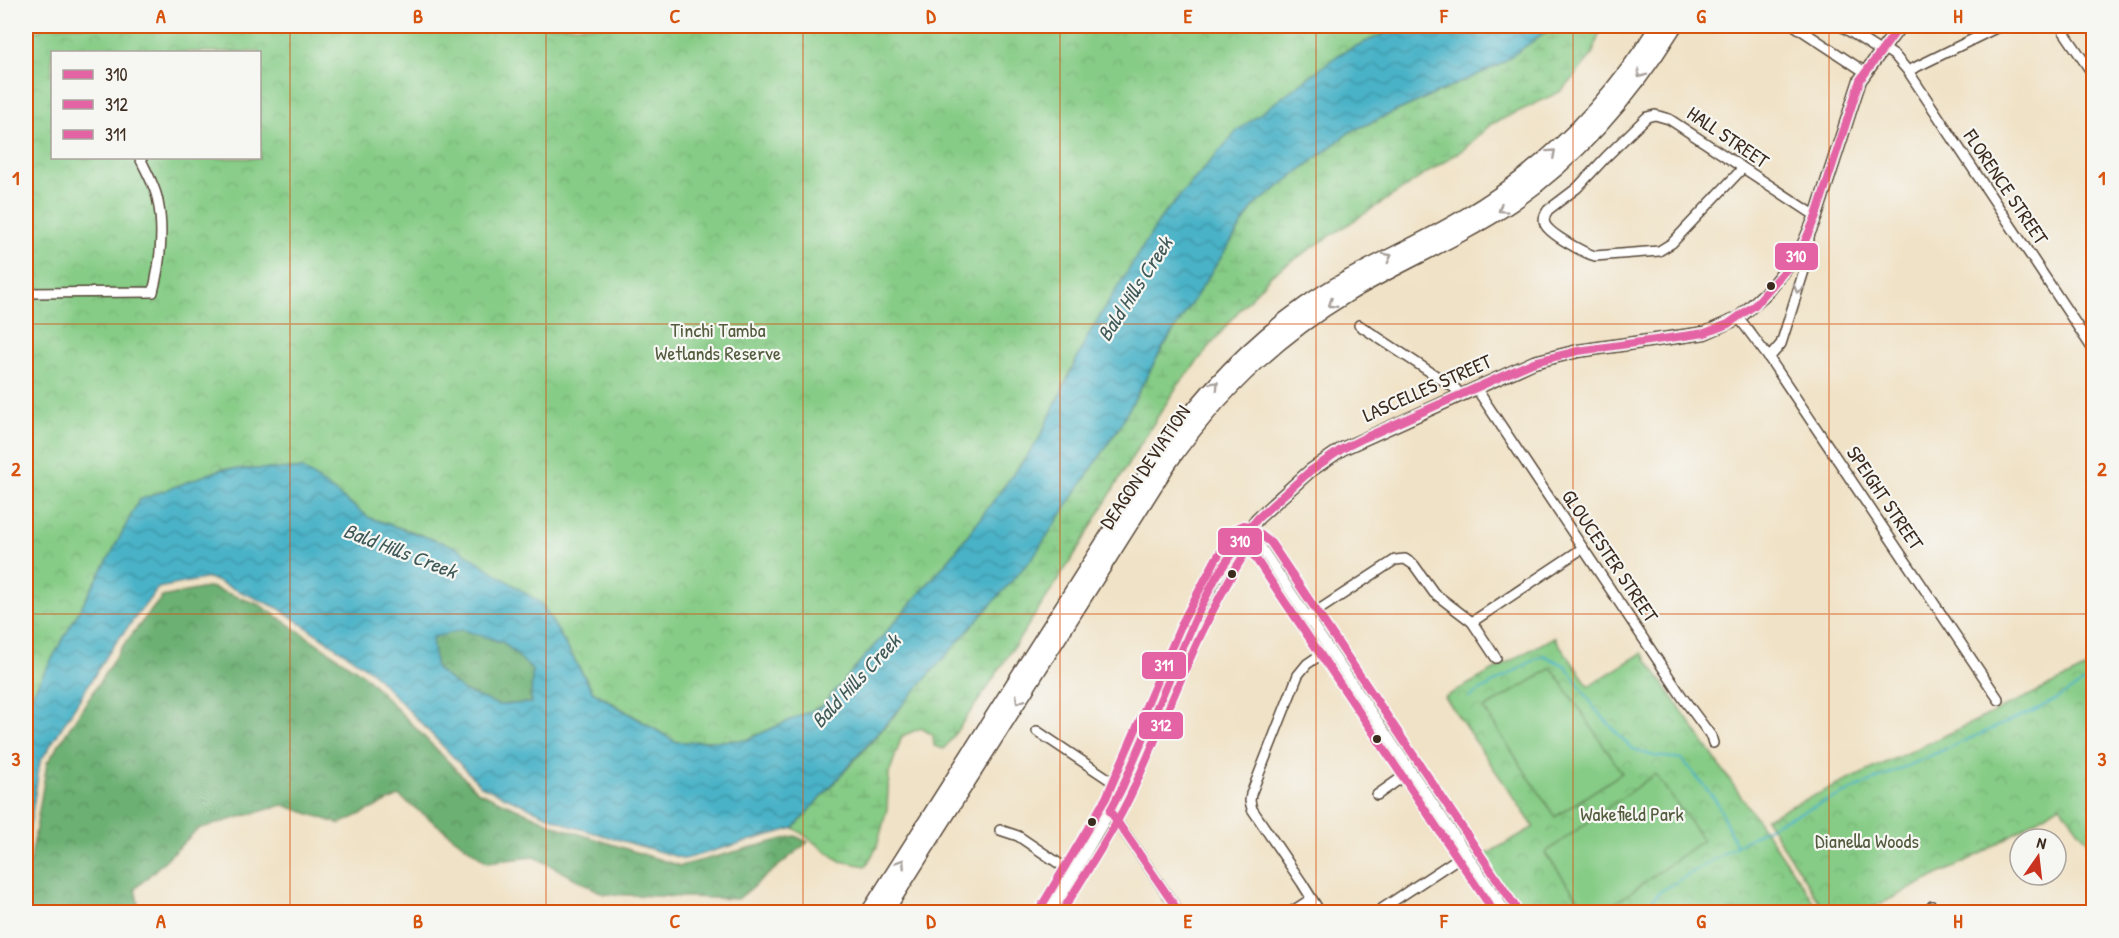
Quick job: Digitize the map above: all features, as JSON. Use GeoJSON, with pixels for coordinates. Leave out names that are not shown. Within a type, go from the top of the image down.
{"type":"FeatureCollection","features":[{"type":"Feature","properties":{"kind":"highway","name":"DEAGON DEVIATION"},"geometry":{"type":"LineString","coordinates":[[869,912],[1173,435],[1210,390],[1250,350],[1304,306],[1360,271],[1462,219],[1545,160],[1612,91],[1658,26]]}},
{"type":"Feature","properties":{"kind":"highway","name":"DEAGON DEVIATION"},"geometry":{"type":"LineString","coordinates":[[885,912],[1168,464],[1217,401],[1266,353],[1316,315],[1377,278],[1467,231],[1538,183],[1585,141],[1606,118],[1639,78],[1674,26]]}},
{"type":"Feature","properties":{"kind":"street"},"geometry":{"type":"LineString","coordinates":[[1795,26],[1865,72]]}},
{"type":"Feature","properties":{"kind":"street","name":"FLORENCE STREET"},"geometry":{"type":"LineString","coordinates":[[1841,26],[1895,56],[1908,71],[2094,351]]}},
{"type":"Feature","properties":{"kind":"street","name":"LASCELLES STREET"},"geometry":{"type":"LineString","coordinates":[[1050,912],[1122,788],[1197,615],[1216,577],[1258,518],[1284,493],[1330,456],[1364,438],[1534,362],[1559,354],[1705,333],[1739,318],[1755,305],[1802,248],[1816,216],[1857,89],[1865,72],[1900,26]]}},
{"type":"Feature","properties":{"kind":"street"},"geometry":{"type":"LineString","coordinates":[[1908,71],[2000,26]]}},
{"type":"Feature","properties":{"kind":"street"},"geometry":{"type":"LineString","coordinates":[[2060,26],[2094,76]]}},
{"type":"Feature","properties":{"kind":"street","name":"HALL STREET"},"geometry":{"type":"LineString","coordinates":[[1742,169],[1672,243],[1659,251],[1595,256],[1585,253],[1546,226],[1544,218],[1548,210],[1577,188],[1638,125],[1647,117],[1654,115],[1669,119],[1816,216]]}},
{"type":"Feature","properties":{"kind":"street"},"geometry":{"type":"LineString","coordinates":[[26,293],[153,292],[157,276],[160,229],[158,200],[140,159]]}},
{"type":"Feature","properties":{"kind":"street"},"geometry":{"type":"LineString","coordinates":[[1769,358],[1779,348],[1784,335],[1808,258],[1809,232]]}},
{"type":"Feature","properties":{"kind":"street","name":"SPEIGHT STREET"},"geometry":{"type":"LineString","coordinates":[[1739,318],[1769,358],[1999,700]]}},
{"type":"Feature","properties":{"kind":"street"},"geometry":{"type":"LineString","coordinates":[[1359,325],[1456,389],[1459,395]]}},
{"type":"Feature","properties":{"kind":"street","name":"GLOUCESTER STREET"},"geometry":{"type":"LineString","coordinates":[[1476,388],[1713,742]]}},
{"type":"Feature","properties":{"kind":"street"},"geometry":{"type":"LineString","coordinates":[[1244,535],[1262,549],[1506,912]]}},
{"type":"Feature","properties":{"kind":"street"},"geometry":{"type":"LineString","coordinates":[[1472,622],[1583,548]]}},
{"type":"Feature","properties":{"kind":"street"},"geometry":{"type":"LineString","coordinates":[[1308,617],[1406,555],[1434,593],[1472,622],[1496,658]]}},
{"type":"Feature","properties":{"kind":"street"},"geometry":{"type":"LineString","coordinates":[[1320,912],[1252,809],[1250,801],[1298,675],[1307,664],[1329,649]]}},
{"type":"Feature","properties":{"kind":"street"},"geometry":{"type":"LineString","coordinates":[[1037,731],[1122,788]]}},
{"type":"Feature","properties":{"kind":"street"},"geometry":{"type":"LineString","coordinates":[[1377,795],[1411,771]]}},
{"type":"Feature","properties":{"kind":"street"},"geometry":{"type":"LineString","coordinates":[[1110,812],[1179,912]]}},
{"type":"Feature","properties":{"kind":"street"},"geometry":{"type":"LineString","coordinates":[[1000,830],[1017,837],[1073,873]]}},
{"type":"Feature","properties":{"kind":"street"},"geometry":{"type":"LineString","coordinates":[[1377,912],[1466,853]]}},
{"type":"Feature","properties":{"kind":"street"},"geometry":{"type":"LineString","coordinates":[[1291,912],[1311,899]]}},
{"type":"Feature","properties":{"kind":"green space","name":"Tinchi Tamba Wetlands Reserve"},"geometry":{"type":"Polygon","coordinates":[[[49,26],[1401,26],[1341,53],[1088,335],[1038,441],[952,556],[822,706],[746,740],[676,742],[593,691],[542,604],[419,534],[370,518],[303,469],[222,469],[139,500],[26,705],[26,35],[49,26]]]}},
{"type":"Feature","properties":{"kind":"green space"},"geometry":{"type":"Polygon","coordinates":[[[1554,26],[1602,26],[1592,55],[1562,91],[1490,125],[1464,149],[1272,274],[1236,314],[1176,388],[1075,554],[944,749],[934,746],[933,735],[921,728],[902,736],[889,774],[887,809],[877,847],[866,866],[840,861],[794,828],[890,721],[1118,429],[1162,349],[1254,206],[1350,132],[1499,65],[1554,26]]]}},
{"type":"Feature","properties":{"kind":"green space"},"geometry":{"type":"Polygon","coordinates":[[[210,587],[260,605],[364,675],[477,791],[561,828],[680,866],[795,836],[808,842],[738,899],[604,894],[535,857],[487,862],[399,796],[340,824],[283,805],[198,829],[135,889],[140,912],[28,912],[29,869],[47,763],[122,647],[162,597],[210,587]]]}},
{"type":"Feature","properties":{"kind":"green space"},"geometry":{"type":"Polygon","coordinates":[[[462,629],[504,643],[532,670],[531,703],[498,705],[464,691],[436,669],[432,638],[462,629]]]}},
{"type":"Feature","properties":{"kind":"green space","name":"Wakefield Park"},"geometry":{"type":"Polygon","coordinates":[[[1554,637],[1589,686],[1642,653],[1821,912],[1518,912],[1480,858],[1534,827],[1445,697],[1554,637]]]}},
{"type":"Feature","properties":{"kind":"green space","name":"Dianella Woods"},"geometry":{"type":"Polygon","coordinates":[[[2093,665],[2093,849],[2060,805],[2024,827],[2008,827],[2008,837],[1982,853],[1864,912],[1826,912],[1765,818],[2093,665]]]}},
{"type":"Feature","properties":{"kind":"green space"},"geometry":{"type":"Polygon","coordinates":[[[1552,668],[1622,773],[1555,817],[1484,709],[1552,668]]]}},
{"type":"Feature","properties":{"kind":"green space"},"geometry":{"type":"Polygon","coordinates":[[[1655,774],[1703,840],[1603,912],[1588,912],[1545,853],[1655,774]]]}},
{"type":"Feature","properties":{"kind":"water","name":"Bald Hills Creek"},"geometry":{"type":"Polygon","coordinates":[[[1401,26],[1554,26],[1499,65],[1350,132],[1254,206],[1162,349],[1118,429],[1033,557],[794,828],[685,859],[571,826],[481,786],[371,671],[278,608],[209,578],[158,588],[111,649],[40,762],[26,852],[26,705],[139,500],[222,469],[303,469],[370,518],[456,547],[542,604],[593,692],[676,742],[746,740],[822,706],[952,556],[1038,441],[1088,335],[1162,216],[1237,131],[1341,53],[1401,26]],[[462,630],[432,638],[436,669],[464,691],[498,705],[531,703],[532,670],[504,643],[462,630]]]}},
{"type":"Feature","properties":{"kind":"waterway"},"geometry":{"type":"LineString","coordinates":[[1469,697],[1543,655],[1566,666],[1596,710],[1631,748],[1653,756],[1682,759],[1717,802],[1736,846]]}},
{"type":"Feature","properties":{"kind":"waterway"},"geometry":{"type":"LineString","coordinates":[[1641,912],[1661,891],[1772,825],[2042,707],[2094,677]]}},
{"type":"Feature","properties":{"kind":"transit line","name":"310"},"geometry":{"type":"LineString","coordinates":[[1110,811],[1216,577],[1258,518],[1310,471],[1342,449],[1534,362],[1578,351],[1705,333],[1728,324],[1755,305],[1802,248],[1816,216],[1860,80],[1900,26]]}},
{"type":"Feature","properties":{"kind":"transit line","name":"311"},"geometry":{"type":"LineString","coordinates":[[1041,907],[1106,798],[1183,621],[1235,529],[1244,525],[1250,526],[1271,543],[1515,906]]}},
{"type":"Feature","properties":{"kind":"transit line","name":"312"},"geometry":{"type":"LineString","coordinates":[[1062,912],[1125,806],[1214,608],[1247,550],[1254,556],[1494,912]]}},
{"type":"Feature","properties":{"kind":"transit line","name":"310"},"geometry":{"type":"LineString","coordinates":[[1110,811],[1179,912]]}}]}
